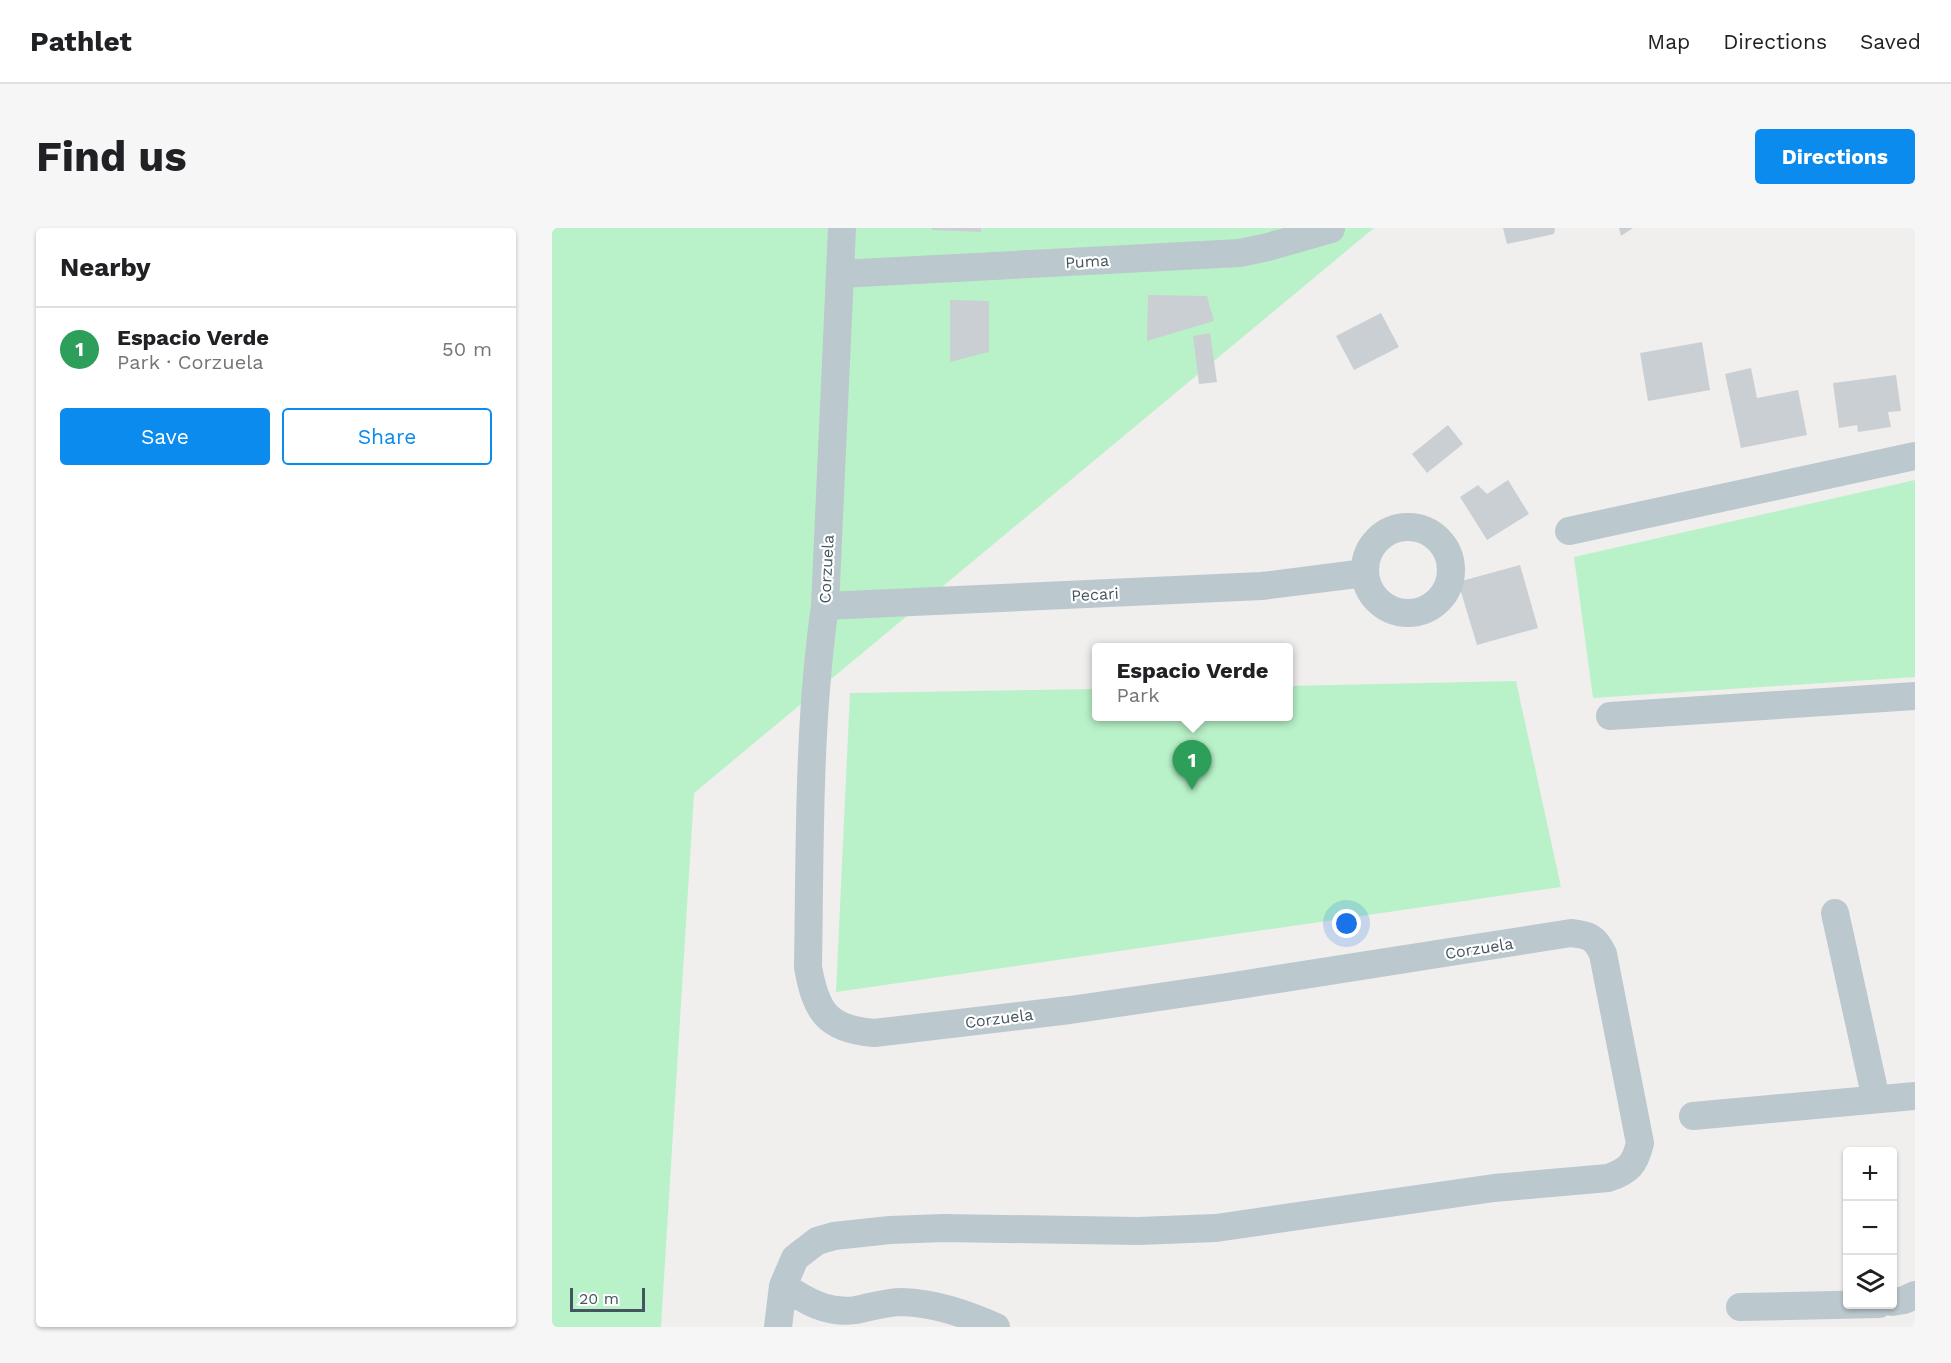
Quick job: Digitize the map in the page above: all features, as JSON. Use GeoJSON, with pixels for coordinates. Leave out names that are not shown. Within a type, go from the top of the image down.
{"type":"FeatureCollection","features":[{"type":"Feature","properties":{"kind":"street","name":"Corzuela"},"geometry":{"type":"LineString","coordinates":[[778,1327],[783,1286],[795,1258],[817,1241],[852,1233],[944,1228],[1138,1231],[1216,1227],[1494,1188],[1608,1178],[1624,1173],[1637,1155],[1640,1143],[1603,954],[1597,941],[1584,935],[1571,933],[1070,1010],[874,1034],[853,1031],[834,1023],[821,1009],[813,993],[808,967],[812,759],[819,650],[825,606],[842,228]]}},
{"type":"Feature","properties":{"kind":"street","name":"Puma"},"geometry":{"type":"LineString","coordinates":[[840,274],[1240,253],[1331,229]]}},
{"type":"Feature","properties":{"kind":"street"},"geometry":{"type":"LineString","coordinates":[[1569,531],[1915,456]]}},
{"type":"Feature","properties":{"kind":"street","name":"Pecari"},"geometry":{"type":"LineString","coordinates":[[825,606],[1262,586],[1365,573]]}},
{"type":"Feature","properties":{"kind":"street"},"geometry":{"type":"LineString","coordinates":[[1610,716],[1915,696]]}},
{"type":"Feature","properties":{"kind":"street"},"geometry":{"type":"LineString","coordinates":[[1835,914],[1876,1099]]}},
{"type":"Feature","properties":{"kind":"street"},"geometry":{"type":"LineString","coordinates":[[1693,1116],[1915,1096]]}},
{"type":"Feature","properties":{"kind":"street"},"geometry":{"type":"LineString","coordinates":[[783,1286],[820,1308],[846,1310],[900,1302],[922,1304],[945,1308],[996,1327]]}},
{"type":"Feature","properties":{"kind":"street"},"geometry":{"type":"LineString","coordinates":[[1897,1301],[1915,1295]]}},
{"type":"Feature","properties":{"kind":"street"},"geometry":{"type":"LineString","coordinates":[[1740,1307],[1843,1306]]}},
{"type":"Feature","properties":{"kind":"green space"},"geometry":{"type":"Polygon","coordinates":[[[552,228],[1374,228],[694,793],[661,1327],[552,1327],[552,228]]]}},
{"type":"Feature","properties":{"kind":"green space"},"geometry":{"type":"Polygon","coordinates":[[[1915,480],[1915,677],[1593,698],[1574,557],[1915,480]]]}},
{"type":"Feature","properties":{"kind":"green space"},"geometry":{"type":"Polygon","coordinates":[[[1516,681],[1561,887],[836,992],[850,693],[1092,689],[1092,721],[1293,721],[1293,686],[1516,681]]]}},
{"type":"Feature","properties":{"kind":"building"},"geometry":{"type":"Polygon","coordinates":[[[932,228],[981,228],[981,232],[932,230],[932,228]]]}},
{"type":"Feature","properties":{"kind":"building"},"geometry":{"type":"Polygon","coordinates":[[[1503,228],[1555,228],[1554,234],[1507,244],[1503,228]]]}},
{"type":"Feature","properties":{"kind":"building"},"geometry":{"type":"Polygon","coordinates":[[[1619,228],[1633,228],[1621,236],[1619,228]]]}},
{"type":"Feature","properties":{"kind":"building"},"geometry":{"type":"Polygon","coordinates":[[[1148,295],[1207,296],[1214,321],[1147,341],[1148,295]]]}},
{"type":"Feature","properties":{"kind":"building"},"geometry":{"type":"Polygon","coordinates":[[[950,300],[989,301],[989,352],[950,362],[950,300]]]}},
{"type":"Feature","properties":{"kind":"building"},"geometry":{"type":"Polygon","coordinates":[[[1381,313],[1399,347],[1354,370],[1336,336],[1381,313]]]}},
{"type":"Feature","properties":{"kind":"building"},"geometry":{"type":"Polygon","coordinates":[[[1210,333],[1217,382],[1199,384],[1193,336],[1210,333]]]}},
{"type":"Feature","properties":{"kind":"building"},"geometry":{"type":"Polygon","coordinates":[[[1702,342],[1710,390],[1648,401],[1640,353],[1702,342]]]}},
{"type":"Feature","properties":{"kind":"building"},"geometry":{"type":"Polygon","coordinates":[[[1751,368],[1757,398],[1798,390],[1807,435],[1741,448],[1725,374],[1751,368]]]}},
{"type":"Feature","properties":{"kind":"building"},"geometry":{"type":"Polygon","coordinates":[[[1896,375],[1901,411],[1888,412],[1891,427],[1858,432],[1857,425],[1839,428],[1833,383],[1896,375]]]}},
{"type":"Feature","properties":{"kind":"building"},"geometry":{"type":"Polygon","coordinates":[[[1448,425],[1463,444],[1427,473],[1412,454],[1448,425]]]}},
{"type":"Feature","properties":{"kind":"building"},"geometry":{"type":"Polygon","coordinates":[[[1508,480],[1529,514],[1487,540],[1460,497],[1478,485],[1487,494],[1508,480]]]}},
{"type":"Feature","properties":{"kind":"building"},"geometry":{"type":"Polygon","coordinates":[[[1520,565],[1538,628],[1477,645],[1458,582],[1520,565]]]}},
{"type":"Feature","properties":{"kind":"place","name":"Espacio Verde"},"geometry":{"type":"Point","coordinates":[1192,790]}}]}
